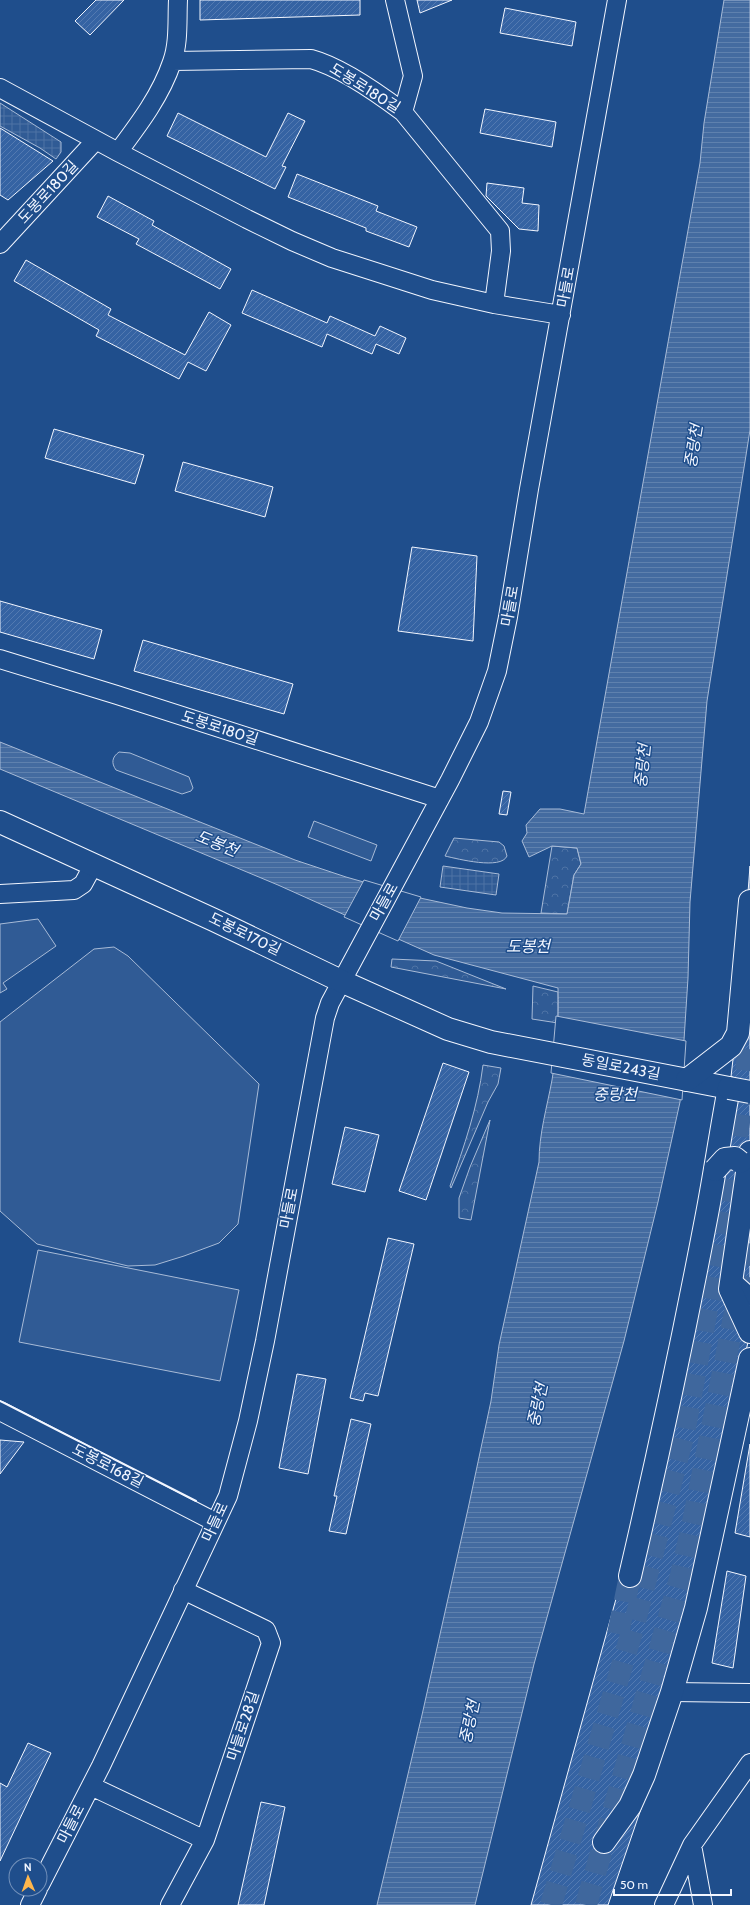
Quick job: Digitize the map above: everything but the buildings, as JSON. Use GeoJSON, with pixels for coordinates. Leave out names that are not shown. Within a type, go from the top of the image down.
{"type":"FeatureCollection","features":[{"type":"Feature","properties":{"kind":"main road","name":"도봉로170길"},"geometry":{"type":"LineString","coordinates":[[0,822],[94,864],[341,981],[448,1029],[491,1042]]}},
{"type":"Feature","properties":{"kind":"main road"},"geometry":{"type":"LineString","coordinates":[[687,1080],[732,1046],[738,1033],[749,941],[750,900]]}},
{"type":"Feature","properties":{"kind":"main road","name":"동일로243길"},"geometry":{"type":"LineString","coordinates":[[491,1042],[740,1090]]}},
{"type":"Feature","properties":{"kind":"main road"},"geometry":{"type":"LineString","coordinates":[[630,1576],[663,1428],[715,1170],[740,1090]]}},
{"type":"Feature","properties":{"kind":"main road"},"geometry":{"type":"LineString","coordinates":[[715,1170],[725,1159],[735,1158],[747,1166],[730,1289],[750,1332]]}},
{"type":"Feature","properties":{"kind":"main road"},"geometry":{"type":"LineString","coordinates":[[604,1842],[630,1806],[644,1775],[672,1692],[696,1608],[750,1359]]}},
{"type":"Feature","properties":{"kind":"street"},"geometry":{"type":"LineString","coordinates":[[118,152],[137,127],[153,102],[172,61],[176,41],[178,0]]}},
{"type":"Feature","properties":{"kind":"street"},"geometry":{"type":"LineString","coordinates":[[395,0],[413,76],[404,112]]}},
{"type":"Feature","properties":{"kind":"street","name":"마들로"},"geometry":{"type":"LineString","coordinates":[[48,1869],[91,1786],[228,1496],[248,1421],[265,1341],[283,1234],[325,1018],[330,1003],[440,799],[479,722],[497,671],[508,617],[528,496],[617,0]]}},
{"type":"Feature","properties":{"kind":"street","name":"도봉로180길"},"geometry":{"type":"LineString","coordinates":[[172,61],[311,59],[325,63],[383,97],[404,112],[500,231],[501,251],[494,304]]}},
{"type":"Feature","properties":{"kind":"street"},"geometry":{"type":"LineString","coordinates":[[0,88],[118,152],[286,238],[332,258],[432,290],[494,304],[561,315]]}},
{"type":"Feature","properties":{"kind":"street","name":"도봉로180길"},"geometry":{"type":"LineString","coordinates":[[0,244],[96,140]]}},
{"type":"Feature","properties":{"kind":"street","name":"도봉로180길"},"geometry":{"type":"LineString","coordinates":[[0,658],[118,694],[440,799]]}},
{"type":"Feature","properties":{"kind":"street"},"geometry":{"type":"LineString","coordinates":[[0,894],[74,890],[84,884],[94,864]]}},
{"type":"Feature","properties":{"kind":"street"},"geometry":{"type":"LineString","coordinates":[[732,1282],[750,1298]]}},
{"type":"Feature","properties":{"kind":"street","name":"도봉로168길"},"geometry":{"type":"LineString","coordinates":[[0,1411],[216,1522]]}},
{"type":"Feature","properties":{"kind":"street","name":"마들로28길"},"geometry":{"type":"LineString","coordinates":[[170,1905],[205,1840],[271,1643],[266,1630],[183,1590]]}},
{"type":"Feature","properties":{"kind":"street"},"geometry":{"type":"LineString","coordinates":[[672,1692],[750,1693]]}},
{"type":"Feature","properties":{"kind":"street"},"geometry":{"type":"LineString","coordinates":[[664,1905],[692,1845],[750,1763]]}},
{"type":"Feature","properties":{"kind":"street","name":"마들로"},"geometry":{"type":"LineString","coordinates":[[91,1786],[205,1840]]}},
{"type":"Feature","properties":{"kind":"street"},"geometry":{"type":"LineString","coordinates":[[692,1845],[703,1905]]}},
{"type":"Feature","properties":{"kind":"green space"},"geometry":{"type":"Polygon","coordinates":[[[454,838],[499,842],[504,846],[507,856],[503,860],[488,863],[445,856],[454,838]]]}},
{"type":"Feature","properties":{"kind":"green space"},"geometry":{"type":"Polygon","coordinates":[[[552,846],[577,848],[581,864],[574,875],[567,914],[541,913],[552,846]]]}},
{"type":"Feature","properties":{"kind":"green space"},"geometry":{"type":"Polygon","coordinates":[[[392,959],[436,961],[506,989],[391,967],[392,959]]]}},
{"type":"Feature","properties":{"kind":"green space"},"geometry":{"type":"Polygon","coordinates":[[[533,986],[558,992],[558,1023],[532,1019],[533,986]]]}},
{"type":"Feature","properties":{"kind":"green space"},"geometry":{"type":"Polygon","coordinates":[[[483,1065],[501,1068],[498,1084],[488,1102],[451,1188],[450,1186],[478,1096],[483,1065]]]}},
{"type":"Feature","properties":{"kind":"green space"},"geometry":{"type":"Polygon","coordinates":[[[490,1120],[471,1220],[459,1218],[459,1198],[470,1167],[490,1120]]]}},
{"type":"Feature","properties":{"kind":"shaded area"},"geometry":{"type":"Polygon","coordinates":[[[0,103],[61,142],[61,152],[56,159],[40,148],[0,126],[0,103]]]}},
{"type":"Feature","properties":{"kind":"shaded area"},"geometry":{"type":"Polygon","coordinates":[[[119,752],[130,753],[189,777],[193,788],[191,791],[182,794],[116,770],[113,765],[113,760],[119,752]]]}},
{"type":"Feature","properties":{"kind":"shaded area"},"geometry":{"type":"Polygon","coordinates":[[[314,821],[377,845],[371,861],[308,837],[314,821]]]}},
{"type":"Feature","properties":{"kind":"shaded area"},"geometry":{"type":"Polygon","coordinates":[[[443,866],[499,874],[496,895],[440,887],[443,866]]]}},
{"type":"Feature","properties":{"kind":"shaded area"},"geometry":{"type":"Polygon","coordinates":[[[38,919],[56,946],[3,983],[7,989],[0,993],[0,924],[38,919]]]}},
{"type":"Feature","properties":{"kind":"shaded area"},"geometry":{"type":"Polygon","coordinates":[[[114,947],[128,956],[259,1084],[238,1224],[219,1243],[155,1265],[128,1266],[37,1244],[0,1211],[0,1022],[94,949],[114,947]]]}},
{"type":"Feature","properties":{"kind":"shaded area"},"geometry":{"type":"Polygon","coordinates":[[[38,1250],[239,1290],[220,1381],[19,1342],[38,1250]]]}},
{"type":"Feature","properties":{"kind":"water","name":"중랑천"},"geometry":{"type":"Polygon","coordinates":[[[724,0],[750,0],[750,430],[707,701],[690,902],[688,978],[680,1102],[658,1202],[624,1341],[534,1664],[475,1905],[377,1905],[422,1715],[468,1509],[491,1401],[499,1345],[539,1162],[542,1131],[555,1057],[558,1023],[558,988],[434,955],[278,885],[0,769],[0,742],[295,860],[346,877],[420,898],[467,908],[502,913],[567,914],[574,875],[581,864],[577,848],[552,846],[529,857],[522,841],[527,833],[526,825],[540,809],[560,809],[584,814],[700,163],[704,123],[724,0]]]}},
{"type":"Feature","properties":{"kind":"pier"},"geometry":{"type":"Polygon","coordinates":[[[364,880],[421,897],[398,941],[344,917],[364,880]]]}},
{"type":"Feature","properties":{"kind":"pier"},"geometry":{"type":"Polygon","coordinates":[[[556,1016],[686,1041],[682,1100],[551,1073],[556,1016]]]}},
{"type":"Feature","properties":{"kind":"tunnel"},"geometry":{"type":"LineString","coordinates":[[551,1905],[634,1625],[684,1433],[731,1181],[750,1041]]}},
{"type":"Feature","properties":{"kind":"tunnel"},"geometry":{"type":"LineString","coordinates":[[586,1905],[681,1575],[750,1237]]}},
{"type":"Feature","properties":{"kind":"tunnel"},"geometry":{"type":"LineString","coordinates":[[618,1634],[630,1576]]}},
{"type":"Feature","properties":{"kind":"wall"},"geometry":{"type":"LineString","coordinates":[[0,1401],[196,1501]]}},
{"type":"Feature","properties":{"kind":"water label","name":"도봉천"},"geometry":{"type":"Point","coordinates":[217,843]}},
{"type":"Feature","properties":{"kind":"water label","name":"도봉천"},"geometry":{"type":"Point","coordinates":[528,946]}}]}
